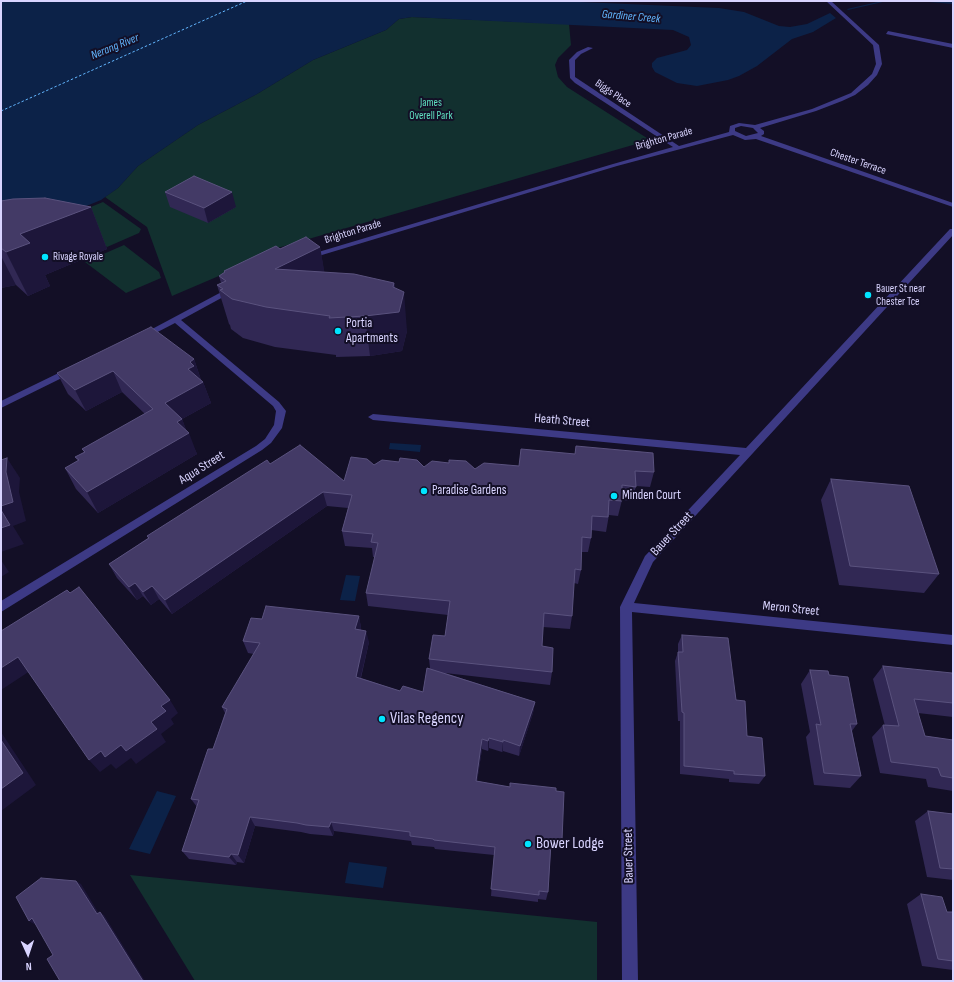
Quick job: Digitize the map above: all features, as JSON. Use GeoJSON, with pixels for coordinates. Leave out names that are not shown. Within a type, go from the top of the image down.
{"type":"FeatureCollection","features":[{"type":"Feature","properties":{"kind":"street"},"geometry":{"type":"LineString","coordinates":[[756,127],[814,110],[840,100],[853,94],[866,84],[874,75],[879,64],[876,45],[828,1]]}},
{"type":"Feature","properties":{"kind":"street"},"geometry":{"type":"LineString","coordinates":[[888,33],[953,46]]}},
{"type":"Feature","properties":{"kind":"street","name":"Biggs Place"},"geometry":{"type":"LineString","coordinates":[[590,48],[579,53],[572,60],[572,77],[577,82],[677,147]]}},
{"type":"Feature","properties":{"kind":"street"},"geometry":{"type":"LineString","coordinates":[[733,133],[731,128],[736,125],[746,124],[756,127],[761,132],[757,137]]}},
{"type":"Feature","properties":{"kind":"street","name":"Brighton Parade"},"geometry":{"type":"LineString","coordinates":[[298,260],[677,147],[733,133]]}},
{"type":"Feature","properties":{"kind":"street","name":"Chester Terrace"},"geometry":{"type":"LineString","coordinates":[[733,133],[745,138],[757,137],[953,205]]}},
{"type":"Feature","properties":{"kind":"street","name":"Bauer Street"},"geometry":{"type":"LineString","coordinates":[[630,981],[626,607],[649,559],[953,231]]}},
{"type":"Feature","properties":{"kind":"street"},"geometry":{"type":"LineString","coordinates":[[136,339],[237,288]]}},
{"type":"Feature","properties":{"kind":"street","name":"Aqua Street"},"geometry":{"type":"LineString","coordinates":[[1,607],[259,448],[268,441],[279,426],[281,411],[276,404],[175,319]]}},
{"type":"Feature","properties":{"kind":"street"},"geometry":{"type":"LineString","coordinates":[[1,405],[76,368]]}},
{"type":"Feature","properties":{"kind":"street","name":"Heath Street"},"geometry":{"type":"LineString","coordinates":[[372,416],[748,452]]}},
{"type":"Feature","properties":{"kind":"street","name":"Meron Street"},"geometry":{"type":"LineString","coordinates":[[626,607],[953,640]]}},
{"type":"Feature","properties":{"kind":"green space","name":"James Overell Park"},"geometry":{"type":"Polygon","coordinates":[[[412,17],[569,24],[571,45],[558,58],[555,65],[558,77],[567,87],[650,140],[274,249],[261,258],[172,296],[147,227],[105,197],[118,188],[138,166],[198,125],[257,94],[313,60],[386,30],[399,19],[412,17]]]}},
{"type":"Feature","properties":{"kind":"green space"},"geometry":{"type":"Polygon","coordinates":[[[103,202],[141,229],[139,233],[107,247],[66,217],[103,202]]]}},
{"type":"Feature","properties":{"kind":"green space"},"geometry":{"type":"Polygon","coordinates":[[[124,245],[159,272],[161,278],[126,293],[85,262],[124,245]]]}},
{"type":"Feature","properties":{"kind":"green space"},"geometry":{"type":"Polygon","coordinates":[[[130,875],[597,922],[597,981],[195,981],[130,875]]]}},
{"type":"Feature","properties":{"kind":"water","name":"Nerang River"},"geometry":{"type":"Polygon","coordinates":[[[1,1],[558,1],[719,8],[744,12],[779,26],[790,27],[807,24],[830,13],[836,18],[813,32],[792,39],[757,66],[739,76],[728,80],[697,86],[677,83],[655,72],[652,67],[652,63],[657,58],[687,50],[691,45],[689,37],[673,30],[412,17],[399,19],[386,30],[313,60],[257,94],[198,125],[138,166],[118,188],[101,200],[1,241],[1,1]]]}},
{"type":"Feature","properties":{"kind":"water"},"geometry":{"type":"Polygon","coordinates":[[[390,443],[421,445],[420,452],[389,449],[390,443]]]}},
{"type":"Feature","properties":{"kind":"water"},"geometry":{"type":"Polygon","coordinates":[[[346,575],[360,576],[355,601],[340,600],[346,575]]]}},
{"type":"Feature","properties":{"kind":"water"},"geometry":{"type":"Polygon","coordinates":[[[157,791],[176,796],[150,854],[129,849],[157,791]]]}},
{"type":"Feature","properties":{"kind":"water"},"geometry":{"type":"Polygon","coordinates":[[[349,862],[387,867],[383,888],[345,883],[349,862]]]}},
{"type":"Feature","properties":{"kind":"building"},"geometry":{"type":"Polygon","coordinates":[[[194,176],[232,192],[204,208],[165,192],[194,176]]]}},
{"type":"Feature","properties":{"kind":"building"},"geometry":{"type":"Polygon","coordinates":[[[45,198],[91,207],[20,234],[30,243],[6,252],[1,248],[1,201],[45,198]]]}},
{"type":"Feature","properties":{"kind":"building"},"geometry":{"type":"Polygon","coordinates":[[[306,237],[320,247],[275,269],[354,274],[394,283],[393,287],[404,292],[399,312],[329,318],[330,316],[266,307],[232,299],[220,290],[223,289],[217,285],[226,281],[219,276],[225,272],[224,271],[276,246],[280,249],[306,237]]]}},
{"type":"Feature","properties":{"kind":"building"},"geometry":{"type":"Polygon","coordinates":[[[151,327],[194,359],[190,362],[194,366],[188,369],[203,382],[165,403],[182,419],[177,422],[189,433],[87,492],[65,468],[79,460],[75,457],[85,452],[82,449],[153,409],[113,371],[75,390],[57,373],[151,327]]]}},
{"type":"Feature","properties":{"kind":"building"},"geometry":{"type":"Polygon","coordinates":[[[300,445],[344,481],[351,457],[367,459],[374,465],[382,460],[399,462],[400,458],[417,460],[424,467],[432,461],[449,463],[449,460],[466,461],[475,469],[484,463],[519,466],[521,449],[575,454],[576,446],[653,453],[654,472],[635,471],[636,487],[622,485],[622,501],[609,500],[608,517],[592,516],[591,538],[582,537],[581,570],[575,569],[572,616],[544,613],[542,646],[553,648],[552,672],[429,659],[433,635],[445,636],[450,601],[366,593],[378,543],[371,542],[373,534],[342,531],[352,495],[323,492],[165,600],[152,586],[143,592],[135,583],[129,587],[109,564],[149,538],[147,536],[267,460],[270,464],[300,445]]]}},
{"type":"Feature","properties":{"kind":"building"},"geometry":{"type":"Polygon","coordinates":[[[7,458],[6,472],[13,502],[1,506],[1,460],[7,458]]]}},
{"type":"Feature","properties":{"kind":"building"},"geometry":{"type":"Polygon","coordinates":[[[831,479],[909,486],[939,574],[850,566],[831,479]]]}},
{"type":"Feature","properties":{"kind":"building"},"geometry":{"type":"Polygon","coordinates":[[[1,510],[10,525],[1,528],[1,510]]]}},
{"type":"Feature","properties":{"kind":"building"},"geometry":{"type":"Polygon","coordinates":[[[79,587],[170,700],[161,706],[166,711],[151,722],[157,729],[126,751],[121,745],[105,757],[101,751],[89,760],[18,657],[1,668],[1,631],[67,590],[70,593],[79,587]]]}},
{"type":"Feature","properties":{"kind":"building"},"geometry":{"type":"Polygon","coordinates":[[[266,606],[359,616],[355,629],[366,631],[356,677],[400,691],[403,686],[423,692],[427,668],[535,702],[520,746],[503,740],[503,742],[489,738],[488,741],[482,739],[476,781],[510,787],[510,783],[556,788],[556,791],[564,792],[562,840],[553,839],[551,842],[548,892],[539,891],[539,895],[491,889],[495,847],[434,840],[410,836],[410,832],[331,822],[329,827],[250,817],[238,855],[231,854],[229,857],[182,851],[199,800],[191,799],[208,749],[213,749],[227,709],[222,707],[260,643],[243,641],[251,618],[262,619],[266,606]]]}},
{"type":"Feature","properties":{"kind":"building"},"geometry":{"type":"Polygon","coordinates":[[[682,635],[728,638],[736,700],[745,701],[747,736],[762,738],[765,776],[734,774],[734,771],[684,766],[684,713],[682,712],[678,652],[683,652],[682,635]]]}},
{"type":"Feature","properties":{"kind":"building"},"geometry":{"type":"Polygon","coordinates":[[[883,666],[952,673],[953,703],[914,699],[925,736],[953,740],[953,778],[941,776],[938,768],[891,762],[883,725],[899,726],[883,666]]]}},
{"type":"Feature","properties":{"kind":"building"},"geometry":{"type":"Polygon","coordinates":[[[810,670],[828,671],[829,675],[848,677],[857,724],[850,724],[861,776],[824,773],[816,724],[821,725],[810,670]]]}},
{"type":"Feature","properties":{"kind":"building"},"geometry":{"type":"Polygon","coordinates":[[[1,740],[23,773],[1,789],[1,740]]]}},
{"type":"Feature","properties":{"kind":"building"},"geometry":{"type":"Polygon","coordinates":[[[928,811],[953,814],[953,869],[940,868],[928,811]]]}},
{"type":"Feature","properties":{"kind":"building"},"geometry":{"type":"Polygon","coordinates":[[[41,878],[76,881],[97,914],[100,912],[143,981],[60,981],[47,959],[53,955],[32,918],[29,921],[16,897],[41,878]]]}},
{"type":"Feature","properties":{"kind":"building"},"geometry":{"type":"Polygon","coordinates":[[[921,894],[942,897],[947,912],[953,912],[953,961],[938,959],[921,894]]]}},
{"type":"Feature","properties":{"kind":"waterway","name":"Gardiner Creek"},"geometry":{"type":"LineString","coordinates":[[848,9],[886,1]]}},
{"type":"Feature","properties":{"kind":"waterway","name":"Gardiner Creek"},"geometry":{"type":"LineString","coordinates":[[929,1],[953,3]]}},
{"type":"Feature","properties":{"kind":"ferry route"},"geometry":{"type":"LineString","coordinates":[[1,111],[247,1]]}},
{"type":"Feature","properties":{"kind":"place","name":"Rivage Royale"},"geometry":{"type":"Point","coordinates":[45,257]}},
{"type":"Feature","properties":{"kind":"place","name":"Bauer St near Chester Tce"},"geometry":{"type":"Point","coordinates":[868,295]}},
{"type":"Feature","properties":{"kind":"place","name":"Portia Apartments"},"geometry":{"type":"Point","coordinates":[338,331]}},
{"type":"Feature","properties":{"kind":"place","name":"Paradise Gardens"},"geometry":{"type":"Point","coordinates":[424,491]}},
{"type":"Feature","properties":{"kind":"place","name":"Minden Court"},"geometry":{"type":"Point","coordinates":[614,496]}},
{"type":"Feature","properties":{"kind":"place","name":"Vilas Regency"},"geometry":{"type":"Point","coordinates":[382,719]}},
{"type":"Feature","properties":{"kind":"place","name":"Bower Lodge"},"geometry":{"type":"Point","coordinates":[528,844]}}]}
